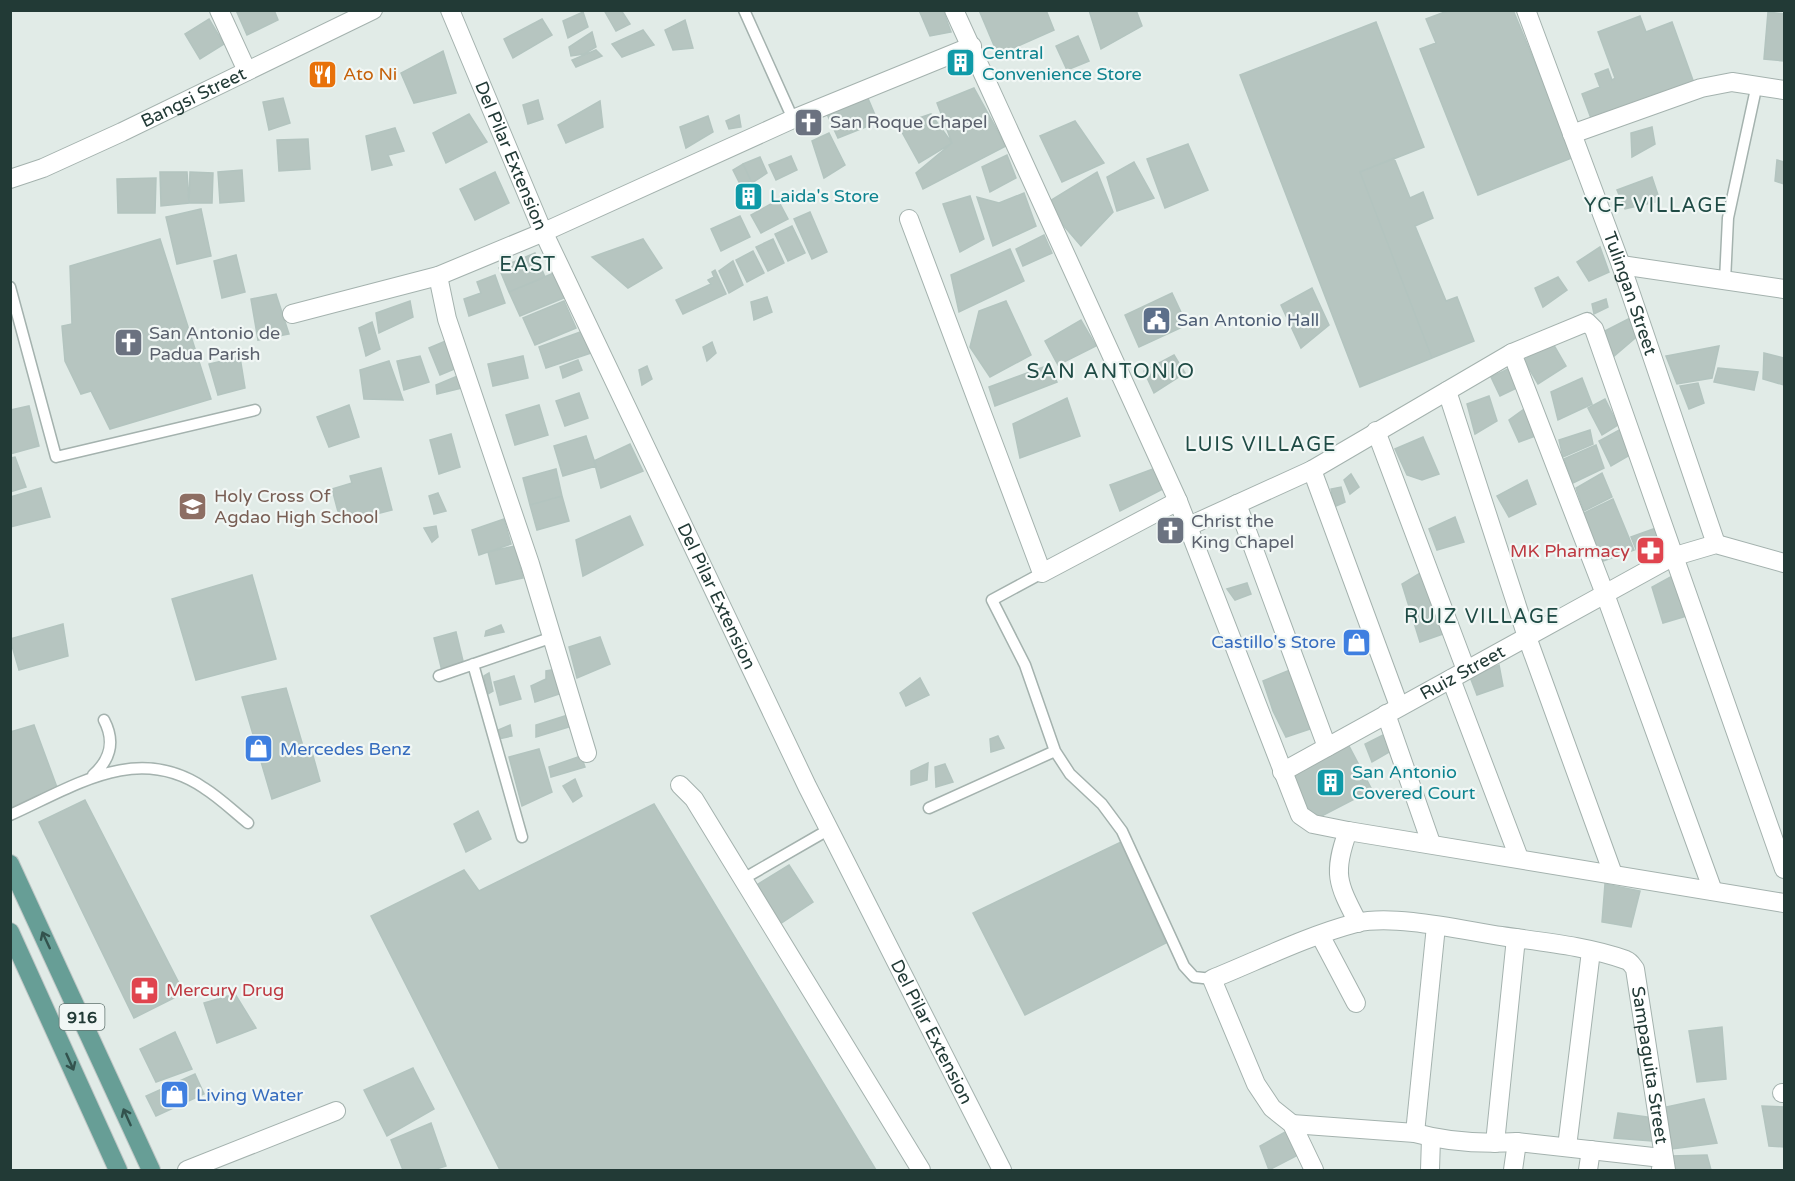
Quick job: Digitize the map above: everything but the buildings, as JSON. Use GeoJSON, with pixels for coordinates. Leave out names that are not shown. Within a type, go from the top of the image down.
{"type":"FeatureCollection","features":[{"type":"Feature","properties":{"kind":"main road","name":"916"},"geometry":{"type":"LineString","coordinates":[[10,864],[151,1170]]}},
{"type":"Feature","properties":{"kind":"main road","name":"916"},"geometry":{"type":"LineString","coordinates":[[10,932],[118,1170]]}},
{"type":"Feature","properties":{"kind":"main road"},"geometry":{"type":"LineString","coordinates":[[43,1001],[69,990]]}},
{"type":"Feature","properties":{"kind":"street"},"geometry":{"type":"LineString","coordinates":[[219,10],[247,71]]}},
{"type":"Feature","properties":{"kind":"street","name":"Bangsi Street"},"geometry":{"type":"LineString","coordinates":[[10,179],[92,145],[373,10]]}},
{"type":"Feature","properties":{"kind":"street","name":"Del Pilar Extension"},"geometry":{"type":"LineString","coordinates":[[450,10],[544,232],[828,830],[1002,1170]]}},
{"type":"Feature","properties":{"kind":"street"},"geometry":{"type":"LineString","coordinates":[[954,10],[1189,526],[1300,815],[1313,825],[1785,903]]}},
{"type":"Feature","properties":{"kind":"street","name":"Tulingan Street"},"geometry":{"type":"LineString","coordinates":[[1526,10],[1622,265],[1716,544]]}},
{"type":"Feature","properties":{"kind":"street"},"geometry":{"type":"LineString","coordinates":[[292,314],[438,276],[544,232],[793,119],[972,46]]}},
{"type":"Feature","properties":{"kind":"street"},"geometry":{"type":"LineString","coordinates":[[1572,134],[1701,88],[1732,82],[1785,90]]}},
{"type":"Feature","properties":{"kind":"street"},"geometry":{"type":"LineString","coordinates":[[909,219],[1042,573],[1178,501]]}},
{"type":"Feature","properties":{"kind":"street"},"geometry":{"type":"LineString","coordinates":[[1622,265],[1785,289]]}},
{"type":"Feature","properties":{"kind":"street"},"geometry":{"type":"LineString","coordinates":[[438,276],[447,319],[553,637],[587,753]]}},
{"type":"Feature","properties":{"kind":"street"},"geometry":{"type":"LineString","coordinates":[[1189,526],[1312,470],[1512,353],[1587,322],[1594,329],[1672,557],[1785,869]]}},
{"type":"Feature","properties":{"kind":"street"},"geometry":{"type":"LineString","coordinates":[[1512,353],[1605,594],[1713,891]]}},
{"type":"Feature","properties":{"kind":"street"},"geometry":{"type":"LineString","coordinates":[[1447,391],[1527,637],[1613,874]]}},
{"type":"Feature","properties":{"kind":"street"},"geometry":{"type":"LineString","coordinates":[[1376,431],[1519,858]]}},
{"type":"Feature","properties":{"kind":"street"},"geometry":{"type":"LineString","coordinates":[[1312,470],[1392,710],[1431,843]]}},
{"type":"Feature","properties":{"kind":"street"},"geometry":{"type":"LineString","coordinates":[[1237,504],[1327,747]]}},
{"type":"Feature","properties":{"kind":"street"},"geometry":{"type":"LineString","coordinates":[[1716,544],[1785,562]]}},
{"type":"Feature","properties":{"kind":"street","name":"Ruiz Street"},"geometry":{"type":"LineString","coordinates":[[1282,772],[1672,557],[1716,544]]}},
{"type":"Feature","properties":{"kind":"street"},"geometry":{"type":"LineString","coordinates":[[680,785],[694,799],[921,1170]]}},
{"type":"Feature","properties":{"kind":"street"},"geometry":{"type":"LineString","coordinates":[[1348,831],[1338,857],[1338,871],[1343,894],[1358,923]]}},
{"type":"Feature","properties":{"kind":"street"},"geometry":{"type":"LineString","coordinates":[[1314,1170],[1292,1124],[1272,1108],[1256,1084],[1212,979],[1320,935],[1358,923],[1382,921],[1436,926],[1592,951],[1567,1147]]}},
{"type":"Feature","properties":{"kind":"street"},"geometry":{"type":"LineString","coordinates":[[1430,1170],[1423,1135],[1436,926]]}},
{"type":"Feature","properties":{"kind":"street"},"geometry":{"type":"LineString","coordinates":[[1320,935],[1356,1003]]}},
{"type":"Feature","properties":{"kind":"street"},"geometry":{"type":"LineString","coordinates":[[1495,1143],[1516,938]]}},
{"type":"Feature","properties":{"kind":"street","name":"Sampaguita Street"},"geometry":{"type":"LineString","coordinates":[[1592,951],[1629,961],[1635,969],[1663,1166]]}},
{"type":"Feature","properties":{"kind":"street"},"geometry":{"type":"LineString","coordinates":[[187,1170],[336,1111]]}},
{"type":"Feature","properties":{"kind":"street"},"geometry":{"type":"LineString","coordinates":[[1292,1124],[1495,1143],[1517,1142],[1567,1147],[1663,1166]]}},
{"type":"Feature","properties":{"kind":"street"},"geometry":{"type":"LineString","coordinates":[[1513,1170],[1517,1142]]}},
{"type":"Feature","properties":{"kind":"street"},"geometry":{"type":"LineString","coordinates":[[1588,1170],[1591,1150]]}},
{"type":"Feature","properties":{"kind":"lane"},"geometry":{"type":"LineString","coordinates":[[744,10],[793,119]]}},
{"type":"Feature","properties":{"kind":"lane"},"geometry":{"type":"LineString","coordinates":[[1725,281],[1728,219],[1757,84]]}},
{"type":"Feature","properties":{"kind":"lane"},"geometry":{"type":"LineString","coordinates":[[10,287],[56,457],[255,410]]}},
{"type":"Feature","properties":{"kind":"lane"},"geometry":{"type":"LineString","coordinates":[[1042,573],[992,600],[1025,665],[1054,751],[1070,774],[1102,804],[1122,831],[1184,966],[1194,977],[1212,979]]}},
{"type":"Feature","properties":{"kind":"lane"},"geometry":{"type":"LineString","coordinates":[[439,676],[553,637]]}},
{"type":"Feature","properties":{"kind":"lane"},"geometry":{"type":"LineString","coordinates":[[473,664],[522,837]]}},
{"type":"Feature","properties":{"kind":"lane"},"geometry":{"type":"LineString","coordinates":[[88,779],[105,763],[111,748],[111,735],[104,720]]}},
{"type":"Feature","properties":{"kind":"lane"},"geometry":{"type":"LineString","coordinates":[[929,808],[1054,751]]}},
{"type":"Feature","properties":{"kind":"lane"},"geometry":{"type":"LineString","coordinates":[[10,815],[88,779],[121,768],[156,770],[182,776],[204,788],[248,823]]}},
{"type":"Feature","properties":{"kind":"lane"},"geometry":{"type":"LineString","coordinates":[[742,879],[828,830]]}},
{"type":"Feature","properties":{"kind":"place","name":"Central Convenience Store"},"geometry":{"type":"Point","coordinates":[961,63]}},
{"type":"Feature","properties":{"kind":"place","name":"Ato Ni"},"geometry":{"type":"Point","coordinates":[322,74]}},
{"type":"Feature","properties":{"kind":"place","name":"San Roque Chapel"},"geometry":{"type":"Point","coordinates":[809,122]}},
{"type":"Feature","properties":{"kind":"place","name":"Laida's Store"},"geometry":{"type":"Point","coordinates":[749,196]}},
{"type":"Feature","properties":{"kind":"place","name":"San Antonio Hall"},"geometry":{"type":"Point","coordinates":[1156,320]}},
{"type":"Feature","properties":{"kind":"place","name":"San Antonio de Padua Parish"},"geometry":{"type":"Point","coordinates":[128,343]}},
{"type":"Feature","properties":{"kind":"place","name":"Holy Cross Of Agdao High School"},"geometry":{"type":"Point","coordinates":[193,506]}},
{"type":"Feature","properties":{"kind":"place","name":"Christ the King Chapel"},"geometry":{"type":"Point","coordinates":[1170,531]}},
{"type":"Feature","properties":{"kind":"place","name":"MK Pharmacy"},"geometry":{"type":"Point","coordinates":[1651,551]}},
{"type":"Feature","properties":{"kind":"place","name":"Castillo's Store"},"geometry":{"type":"Point","coordinates":[1357,642]}},
{"type":"Feature","properties":{"kind":"place","name":"Mercedes Benz"},"geometry":{"type":"Point","coordinates":[259,749]}},
{"type":"Feature","properties":{"kind":"place","name":"San Antonio Covered Court"},"geometry":{"type":"Point","coordinates":[1331,782]}},
{"type":"Feature","properties":{"kind":"place","name":"Mercury Drug"},"geometry":{"type":"Point","coordinates":[145,990]}},
{"type":"Feature","properties":{"kind":"place","name":"Living Water"},"geometry":{"type":"Point","coordinates":[175,1095]}},
{"type":"Feature","properties":{"kind":"district","name":"YCF VILLAGE"},"geometry":{"type":"Point","coordinates":[1656,205]}},
{"type":"Feature","properties":{"kind":"district","name":"EAST"},"geometry":{"type":"Point","coordinates":[528,264]}},
{"type":"Feature","properties":{"kind":"district","name":"SAN ANTONIO"},"geometry":{"type":"Point","coordinates":[1111,371]}},
{"type":"Feature","properties":{"kind":"district","name":"LUIS VILLAGE"},"geometry":{"type":"Point","coordinates":[1261,444]}},
{"type":"Feature","properties":{"kind":"district","name":"RUIZ VILLAGE"},"geometry":{"type":"Point","coordinates":[1482,616]}}]}
